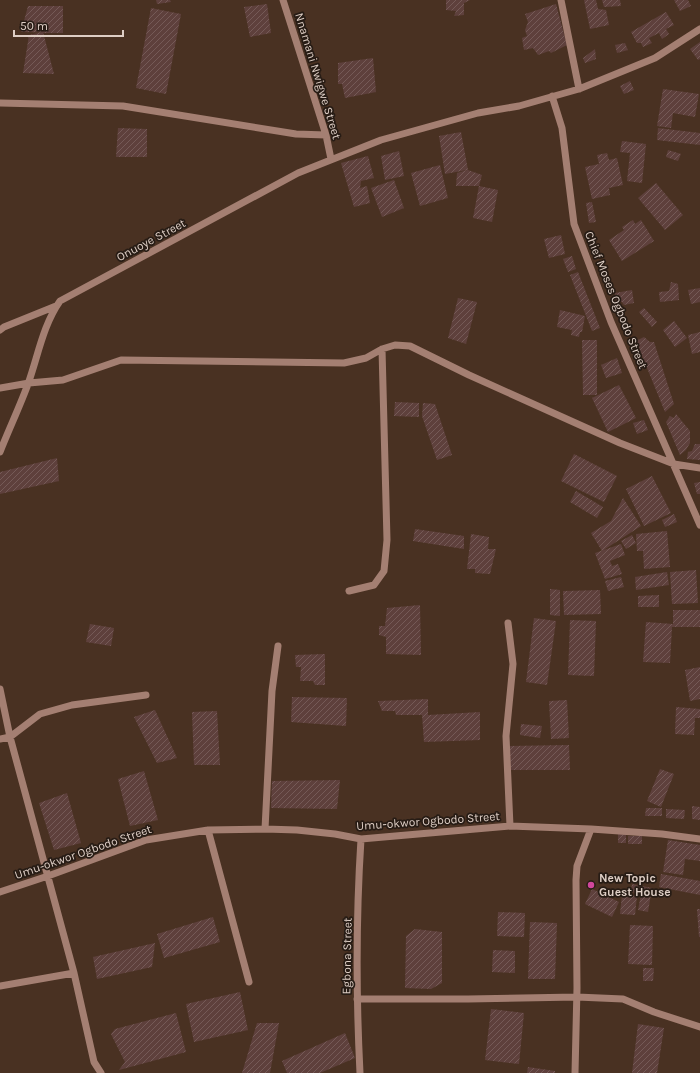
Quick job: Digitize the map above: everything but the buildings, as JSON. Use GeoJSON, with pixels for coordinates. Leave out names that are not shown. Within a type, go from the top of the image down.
{"type":"FeatureCollection","features":[{"type":"Feature","properties":{"kind":"street","name":"Nnamani Nwigwe Street"},"geometry":{"type":"LineString","coordinates":[[283,0],[326,134],[331,159]]}},
{"type":"Feature","properties":{"kind":"street"},"geometry":{"type":"LineString","coordinates":[[561,0],[579,88]]}},
{"type":"Feature","properties":{"kind":"street"},"geometry":{"type":"LineString","coordinates":[[331,159],[381,140],[478,113],[519,106],[579,88],[655,58],[700,29]]}},
{"type":"Feature","properties":{"kind":"street","name":"Chief Moses Ogbodo Street"},"geometry":{"type":"LineString","coordinates":[[552,96],[562,128],[574,224],[611,322],[700,525]]}},
{"type":"Feature","properties":{"kind":"street"},"geometry":{"type":"LineString","coordinates":[[0,103],[123,106],[296,134],[326,134]]}},
{"type":"Feature","properties":{"kind":"street","name":"Onuoye Street"},"geometry":{"type":"LineString","coordinates":[[0,330],[56,306],[60,301],[277,184],[331,159]]}},
{"type":"Feature","properties":{"kind":"street"},"geometry":{"type":"LineString","coordinates":[[0,452],[28,383],[40,346],[56,306]]}},
{"type":"Feature","properties":{"kind":"street"},"geometry":{"type":"LineString","coordinates":[[0,388],[28,383],[63,380],[121,360],[344,362],[366,358],[395,345],[410,346],[468,375],[606,437],[674,464],[700,468]]}},
{"type":"Feature","properties":{"kind":"street"},"geometry":{"type":"LineString","coordinates":[[349,591],[374,585],[384,571],[387,540],[382,350]]}},
{"type":"Feature","properties":{"kind":"street"},"geometry":{"type":"LineString","coordinates":[[508,623],[513,664],[506,736],[510,826]]}},
{"type":"Feature","properties":{"kind":"street"},"geometry":{"type":"LineString","coordinates":[[266,828],[272,691],[278,646]]}},
{"type":"Feature","properties":{"kind":"street"},"geometry":{"type":"LineString","coordinates":[[0,689],[10,736],[74,973],[94,1062],[101,1073]]}},
{"type":"Feature","properties":{"kind":"street"},"geometry":{"type":"LineString","coordinates":[[0,739],[10,736],[40,714],[72,705],[146,695]]}},
{"type":"Feature","properties":{"kind":"street","name":"Umu-okwor Ogbodo Street"},"geometry":{"type":"LineString","coordinates":[[0,892],[146,840],[208,830],[266,828],[335,834],[361,839],[510,826],[590,829],[662,834],[700,839]]}},
{"type":"Feature","properties":{"kind":"street"},"geometry":{"type":"LineString","coordinates":[[575,1073],[577,997],[576,880],[577,866],[590,829]]}},
{"type":"Feature","properties":{"kind":"street"},"geometry":{"type":"LineString","coordinates":[[208,830],[249,982]]}},
{"type":"Feature","properties":{"kind":"street","name":"Egbona Street"},"geometry":{"type":"LineString","coordinates":[[360,1073],[357,999],[359,911],[358,882],[361,839]]}},
{"type":"Feature","properties":{"kind":"street"},"geometry":{"type":"LineString","coordinates":[[0,986],[74,973]]}},
{"type":"Feature","properties":{"kind":"street"},"geometry":{"type":"LineString","coordinates":[[357,999],[577,997],[623,999],[654,1012],[700,1027]]}},
{"type":"Feature","properties":{"kind":"place","name":"New Topic Guest House"},"geometry":{"type":"Point","coordinates":[591,885]}}]}
